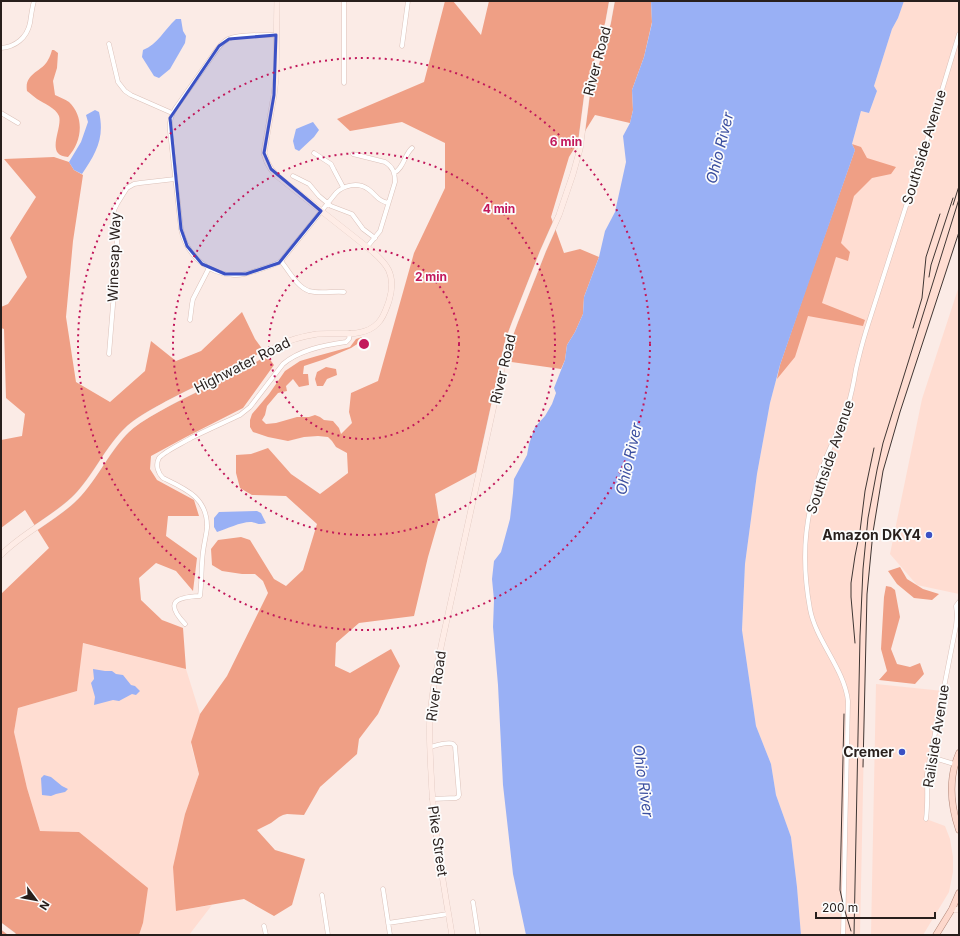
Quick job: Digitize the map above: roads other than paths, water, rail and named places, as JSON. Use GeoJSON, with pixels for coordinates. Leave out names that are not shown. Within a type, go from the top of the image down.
{"type":"FeatureCollection","features":[{"type":"Feature","properties":{"kind":"main road","name":"Highwater Road"},"geometry":{"type":"LineString","coordinates":[[1,555],[11,545],[73,500],[84,489],[118,440],[127,430],[146,416],[193,390],[246,364],[278,345],[295,339],[314,335],[365,331],[378,323],[385,312],[391,292],[392,281],[388,268],[379,256],[277,176],[267,162],[265,156],[266,141],[276,78],[276,1]]}},
{"type":"Feature","properties":{"kind":"main road","name":"River Road"},"geometry":{"type":"LineString","coordinates":[[430,747],[432,690],[508,341],[543,251],[559,215],[573,174],[580,149],[587,95],[608,23],[612,1]]}},
{"type":"Feature","properties":{"kind":"main road","name":"Pike Street"},"geometry":{"type":"LineString","coordinates":[[430,747],[432,799],[452,935]]}},
{"type":"Feature","properties":{"kind":"main road"},"geometry":{"type":"LineString","coordinates":[[959,753],[952,772],[951,789],[953,806],[959,830]]}},
{"type":"Feature","properties":{"kind":"main road"},"geometry":{"type":"LineString","coordinates":[[936,935],[952,909],[959,893]]}},
{"type":"Feature","properties":{"kind":"main road"},"geometry":{"type":"LineString","coordinates":[[952,909],[959,910]]}},
{"type":"Feature","properties":{"kind":"main road"},"geometry":{"type":"LineString","coordinates":[[1,926],[13,935]]}},
{"type":"Feature","properties":{"kind":"street"},"geometry":{"type":"LineString","coordinates":[[1,48],[11,46],[19,42],[25,35],[29,28],[34,1]]}},
{"type":"Feature","properties":{"kind":"street"},"geometry":{"type":"LineString","coordinates":[[344,1],[344,83]]}},
{"type":"Feature","properties":{"kind":"street"},"geometry":{"type":"LineString","coordinates":[[402,46],[408,1]]}},
{"type":"Feature","properties":{"kind":"street","name":"Southside Avenue"},"geometry":{"type":"LineString","coordinates":[[843,935],[848,701],[845,687],[816,628],[810,611],[805,573],[806,526],[817,483],[848,405],[866,331],[959,34]]}},
{"type":"Feature","properties":{"kind":"street"},"geometry":{"type":"LineString","coordinates":[[276,35],[243,36],[229,39],[224,42],[219,46],[172,113],[170,125],[176,179],[182,229],[187,246],[196,258],[209,268],[225,274],[246,274],[272,266],[282,261],[336,192],[343,187],[348,185],[363,186],[380,200],[388,203]]}},
{"type":"Feature","properties":{"kind":"street"},"geometry":{"type":"LineString","coordinates":[[109,44],[118,82],[125,91],[172,113]]}},
{"type":"Feature","properties":{"kind":"street"},"geometry":{"type":"LineString","coordinates":[[1,113],[18,123]]}},
{"type":"Feature","properties":{"kind":"street"},"geometry":{"type":"LineString","coordinates":[[394,173],[399,171],[406,156],[412,148]]}},
{"type":"Feature","properties":{"kind":"street"},"geometry":{"type":"LineString","coordinates":[[314,153],[331,164],[343,187]]}},
{"type":"Feature","properties":{"kind":"street"},"geometry":{"type":"LineString","coordinates":[[353,154],[385,162],[393,169],[394,173],[395,182],[380,231],[367,247]]}},
{"type":"Feature","properties":{"kind":"street"},"geometry":{"type":"LineString","coordinates":[[293,176],[309,184],[327,204],[352,214],[363,229],[374,238]]}},
{"type":"Feature","properties":{"kind":"street","name":"Winesap Way"},"geometry":{"type":"LineString","coordinates":[[109,354],[117,248],[114,210],[127,188],[134,184],[176,179]]}},
{"type":"Feature","properties":{"kind":"street"},"geometry":{"type":"LineString","coordinates":[[282,261],[299,284],[309,291],[344,292]]}},
{"type":"Feature","properties":{"kind":"street"},"geometry":{"type":"LineString","coordinates":[[190,320],[193,299],[209,268]]}},
{"type":"Feature","properties":{"kind":"street"},"geometry":{"type":"LineString","coordinates":[[185,624],[176,614],[174,604],[179,599],[200,596],[202,562],[207,525],[205,511],[203,506],[189,492],[160,475],[157,468],[158,460],[162,455],[177,446],[248,410],[282,364],[289,358],[317,348],[346,342],[349,339],[350,333]]}},
{"type":"Feature","properties":{"kind":"street","name":"Railside Avenue"},"geometry":{"type":"LineString","coordinates":[[926,819],[928,806],[927,774],[956,626],[957,604]]}},
{"type":"Feature","properties":{"kind":"street"},"geometry":{"type":"LineString","coordinates":[[430,747],[438,744],[454,744],[459,795],[456,798],[432,799]]}},
{"type":"Feature","properties":{"kind":"street"},"geometry":{"type":"LineString","coordinates":[[931,757],[954,764]]}},
{"type":"Feature","properties":{"kind":"street"},"geometry":{"type":"LineString","coordinates":[[383,889],[390,935]]}},
{"type":"Feature","properties":{"kind":"street"},"geometry":{"type":"LineString","coordinates":[[322,895],[328,935]]}},
{"type":"Feature","properties":{"kind":"street"},"geometry":{"type":"LineString","coordinates":[[473,902],[478,935]]}},
{"type":"Feature","properties":{"kind":"street"},"geometry":{"type":"LineString","coordinates":[[388,923],[448,914]]}},
{"type":"Feature","properties":{"kind":"street"},"geometry":{"type":"LineString","coordinates":[[264,926],[266,935]]}},
{"type":"Feature","properties":{"kind":"water","name":"Ohio River"},"geometry":{"type":"Polygon","coordinates":[[[651,1],[904,1],[892,29],[874,86],[877,91],[869,113],[861,111],[852,144],[855,150],[780,365],[770,403],[757,474],[745,564],[742,630],[756,726],[771,764],[776,795],[791,837],[801,935],[526,935],[513,874],[503,785],[498,685],[493,627],[494,600],[492,579],[494,561],[501,552],[510,519],[514,479],[527,455],[535,427],[545,416],[552,404],[556,393],[554,388],[565,360],[567,345],[583,314],[584,297],[599,257],[605,231],[615,212],[626,162],[623,136],[630,123],[633,110],[632,90],[644,57],[652,23],[651,1]]]}},
{"type":"Feature","properties":{"kind":"water"},"geometry":{"type":"Polygon","coordinates":[[[176,19],[181,19],[183,31],[186,36],[185,43],[170,69],[159,78],[154,76],[142,57],[143,50],[153,44],[176,19]]]}},
{"type":"Feature","properties":{"kind":"water"},"geometry":{"type":"Polygon","coordinates":[[[95,110],[99,112],[101,121],[100,138],[95,152],[82,174],[74,170],[69,162],[81,142],[88,122],[86,115],[95,110]]]}},
{"type":"Feature","properties":{"kind":"water"},"geometry":{"type":"Polygon","coordinates":[[[313,122],[319,130],[314,137],[299,151],[295,149],[293,141],[296,129],[313,122]]]}},
{"type":"Feature","properties":{"kind":"water"},"geometry":{"type":"Polygon","coordinates":[[[257,511],[261,513],[266,523],[259,524],[246,522],[217,532],[214,527],[214,518],[219,512],[257,511]]]}},
{"type":"Feature","properties":{"kind":"water"},"geometry":{"type":"Polygon","coordinates":[[[93,669],[112,671],[116,674],[123,675],[131,685],[135,686],[140,691],[136,695],[132,694],[119,701],[113,700],[94,705],[95,697],[91,683],[94,679],[93,669]]]}},
{"type":"Feature","properties":{"kind":"water"},"geometry":{"type":"Polygon","coordinates":[[[44,775],[51,777],[68,789],[65,792],[51,796],[42,795],[41,778],[44,775]]]}},
{"type":"Feature","properties":{"kind":"railway"},"geometry":{"type":"LineString","coordinates":[[953,205],[959,186]]}},
{"type":"Feature","properties":{"kind":"railway"},"geometry":{"type":"LineString","coordinates":[[929,277],[931,265],[953,198]]}},
{"type":"Feature","properties":{"kind":"railway"},"geometry":{"type":"LineString","coordinates":[[854,935],[860,636],[863,569],[868,518],[883,443],[959,199]]}},
{"type":"Feature","properties":{"kind":"railway"},"geometry":{"type":"LineString","coordinates":[[913,328],[922,298],[926,257],[940,214]]}},
{"type":"Feature","properties":{"kind":"railway"},"geometry":{"type":"LineString","coordinates":[[863,767],[867,594],[873,532],[883,471],[900,412],[959,232]]}},
{"type":"Feature","properties":{"kind":"railway"},"geometry":{"type":"LineString","coordinates":[[855,643],[851,583],[865,491],[874,448]]}},
{"type":"Feature","properties":{"kind":"railway"},"geometry":{"type":"LineString","coordinates":[[844,714],[840,890],[851,931]]}},
{"type":"Feature","properties":{"kind":"place","name":"Amazon DKY4"},"geometry":{"type":"Point","coordinates":[929,535]}},
{"type":"Feature","properties":{"kind":"place","name":"Cremer"},"geometry":{"type":"Point","coordinates":[902,752]}}]}
